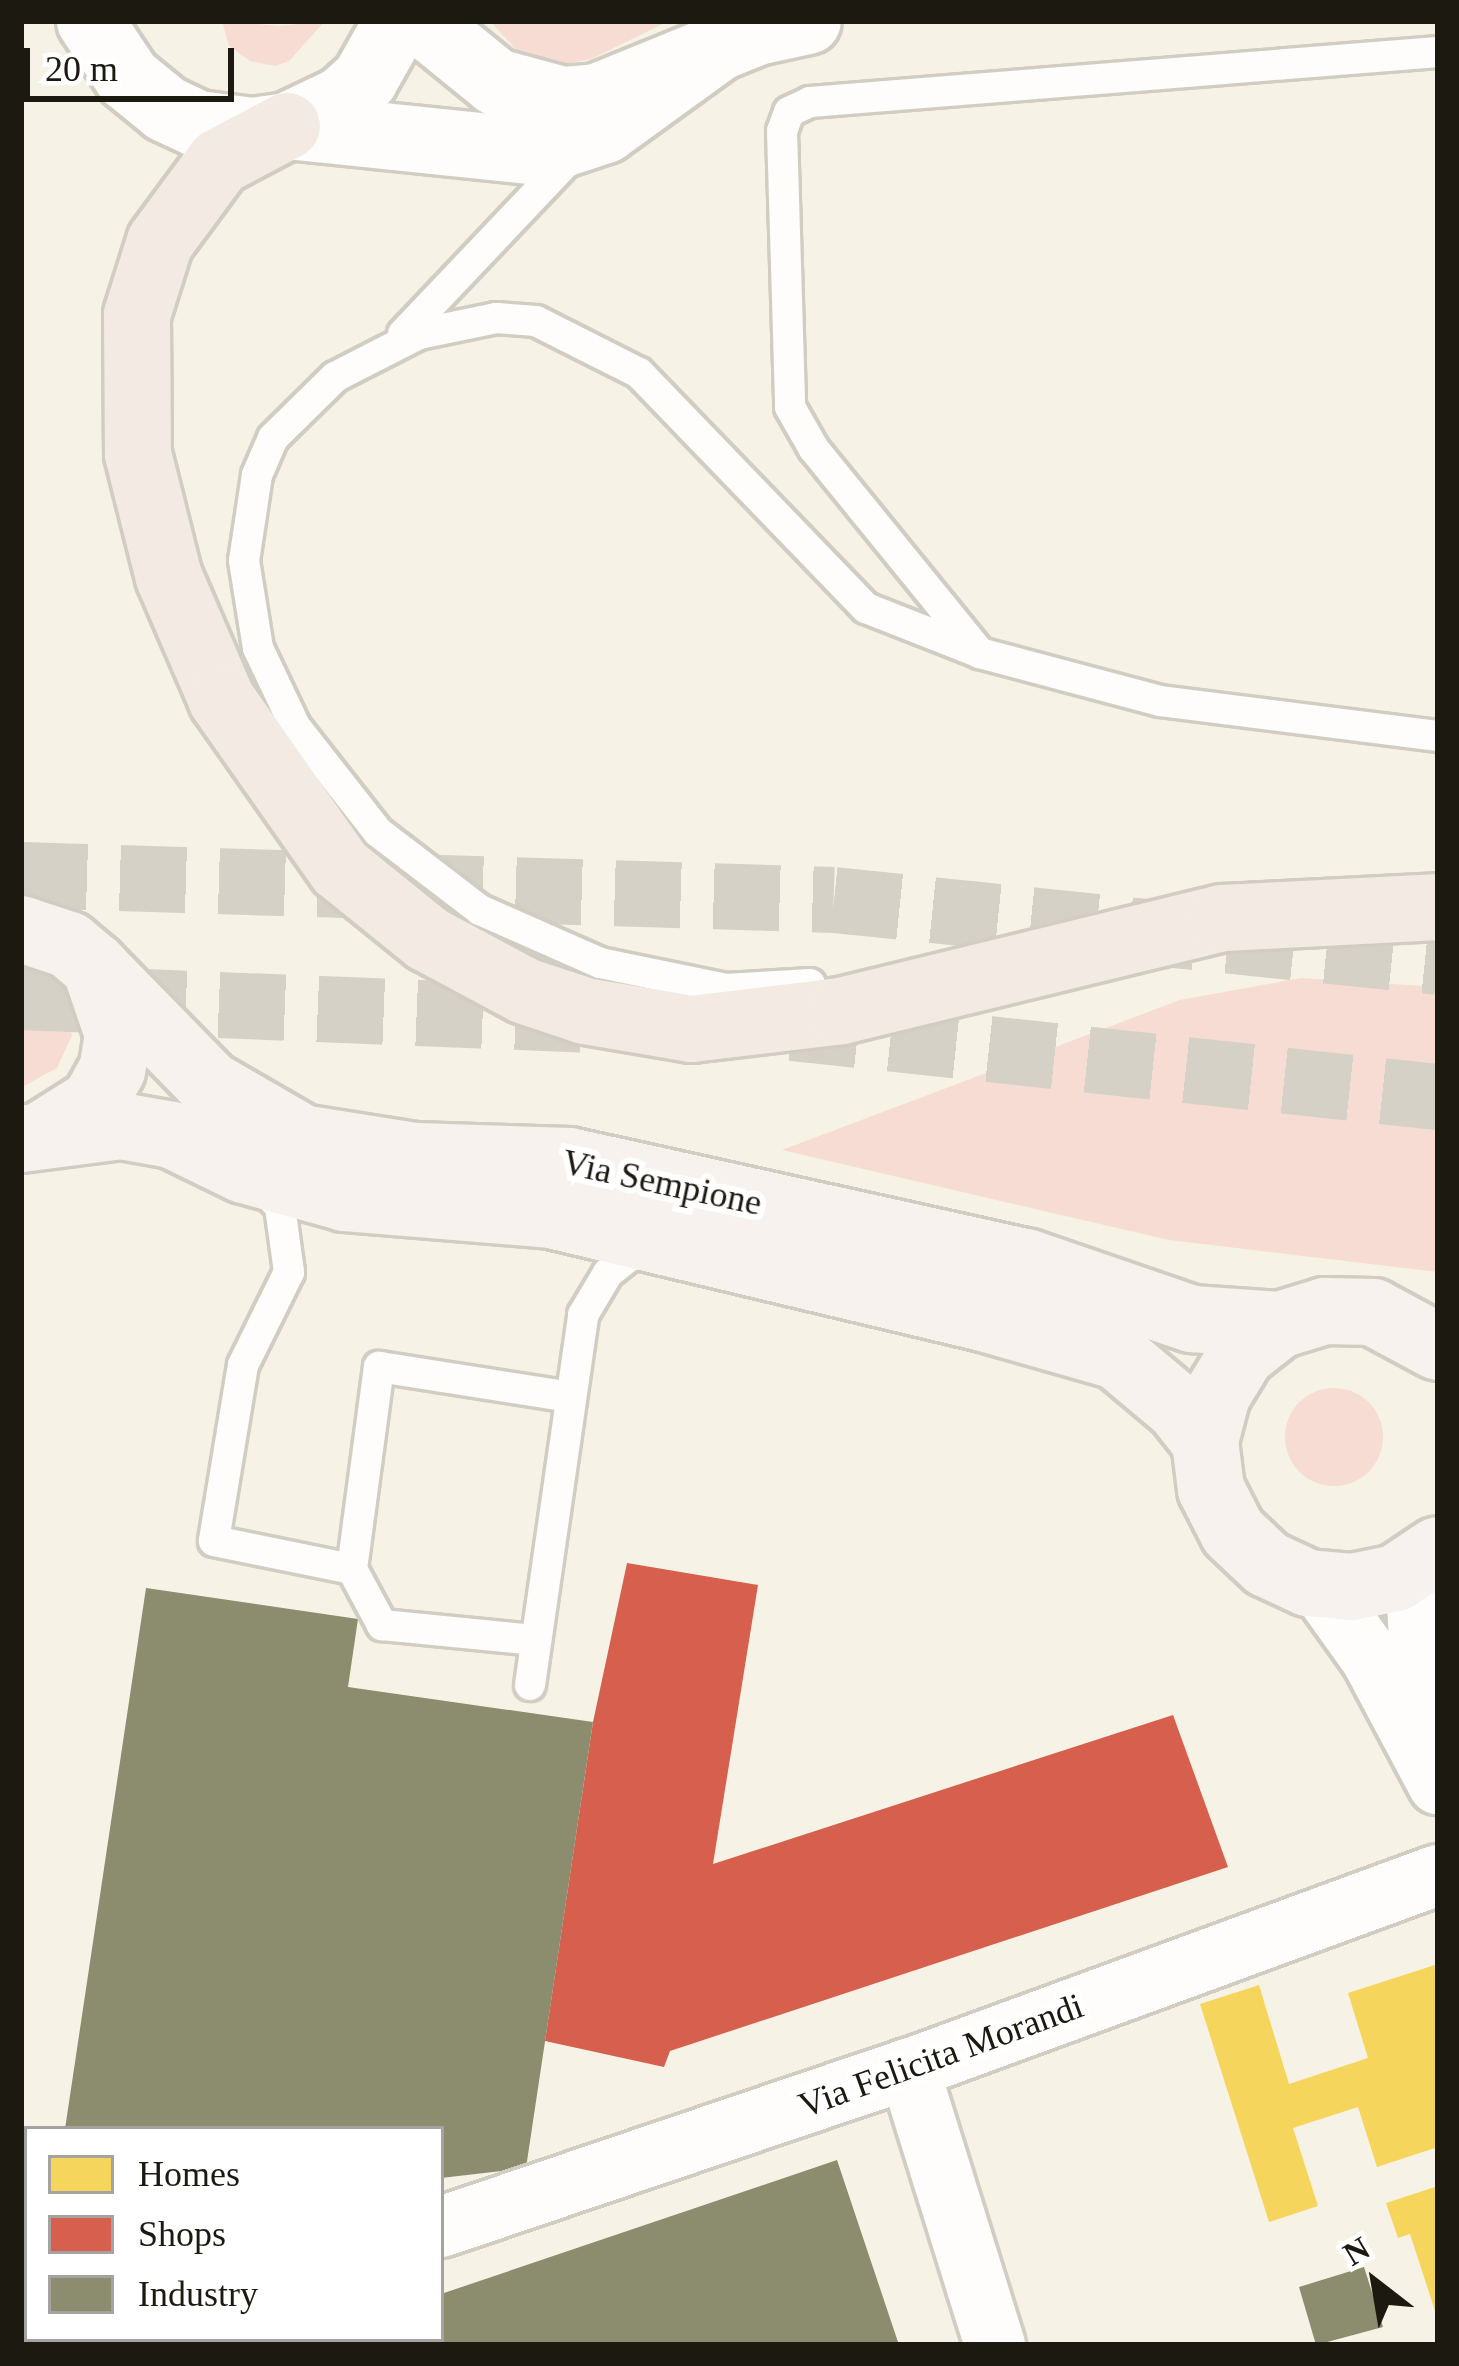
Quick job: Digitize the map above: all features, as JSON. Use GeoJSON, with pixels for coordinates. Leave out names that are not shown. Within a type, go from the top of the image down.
{"type":"FeatureCollection","features":[{"type":"Feature","properties":{"kind":"highway"},"geometry":{"type":"LineString","coordinates":[[287,126],[242,144],[177,208],[137,315],[132,401],[146,501],[189,632],[260,763],[340,868],[378,904],[473,967],[585,1011],[656,1026],[779,1022],[1001,974],[1222,918],[1438,907]]}},
{"type":"Feature","properties":{"kind":"main road","name":"Via Sempione"},"geometry":{"type":"LineString","coordinates":[[21,881],[62,947],[209,1084],[302,1138],[416,1156],[568,1161],[1026,1262],[1192,1319],[1279,1325]]}},
{"type":"Feature","properties":{"kind":"main road"},"geometry":{"type":"LineString","coordinates":[[27,1139],[67,1126],[112,1070],[115,1016],[62,947]]}},
{"type":"Feature","properties":{"kind":"main road","name":"Via Sempione"},"geometry":{"type":"LineString","coordinates":[[27,1139],[122,1126],[172,1135],[244,1170],[345,1198],[493,1206],[651,1239],[1117,1356],[1168,1396],[1205,1441]]}},
{"type":"Feature","properties":{"kind":"main road"},"geometry":{"type":"LineString","coordinates":[[1426,1558],[1370,1583],[1318,1584],[1268,1564],[1233,1532],[1211,1489],[1205,1441],[1216,1395],[1241,1354],[1279,1325],[1325,1311],[1373,1312],[1438,1348]]}},
{"type":"Feature","properties":{"kind":"street"},"geometry":{"type":"LineString","coordinates":[[90,21],[128,78],[166,109],[226,130],[287,126],[539,152],[605,130],[717,50]]}},
{"type":"Feature","properties":{"kind":"street"},"geometry":{"type":"LineString","coordinates":[[287,126],[365,79],[398,21]]}},
{"type":"Feature","properties":{"kind":"street"},"geometry":{"type":"LineString","coordinates":[[421,21],[496,82],[563,100],[597,97],[808,21]]}},
{"type":"Feature","properties":{"kind":"street"},"geometry":{"type":"LineString","coordinates":[[1426,1558],[1432,1767]]}},
{"type":"Feature","properties":{"kind":"street"},"geometry":{"type":"LineString","coordinates":[[1318,1584],[1432,1767]]}},
{"type":"Feature","properties":{"kind":"street","name":"Via Felicita Morandi"},"geometry":{"type":"LineString","coordinates":[[444,2226],[910,2069],[1438,1875]]}},
{"type":"Feature","properties":{"kind":"street"},"geometry":{"type":"LineString","coordinates":[[910,2069],[995,2345]]}},
{"type":"Feature","properties":{"kind":"lane"},"geometry":{"type":"LineString","coordinates":[[980,653],[814,449],[790,407],[782,131],[789,112],[810,102],[1438,52]]}},
{"type":"Feature","properties":{"kind":"lane"},"geometry":{"type":"LineString","coordinates":[[374,355],[449,293],[536,188],[605,130]]}},
{"type":"Feature","properties":{"kind":"lane"},"geometry":{"type":"LineString","coordinates":[[1001,974],[726,989],[658,981],[533,940],[419,869],[331,781],[270,676],[247,605],[244,561],[257,475],[273,438],[335,376],[419,334],[496,318],[536,320],[608,351],[721,450],[866,608],[980,653],[1160,701],[1438,736]]}},
{"type":"Feature","properties":{"kind":"lane"},"geometry":{"type":"LineString","coordinates":[[244,1170],[280,1207],[289,1272],[243,1364],[214,1541],[352,1569]]}},
{"type":"Feature","properties":{"kind":"lane"},"geometry":{"type":"LineString","coordinates":[[530,1685],[583,1315],[608,1273],[651,1239]]}},
{"type":"Feature","properties":{"kind":"lane"},"geometry":{"type":"LineString","coordinates":[[536,1640],[382,1625],[352,1569],[379,1367],[571,1396]]}},
{"type":"Feature","properties":{"kind":"shaded area"},"geometry":{"type":"Polygon","coordinates":[[[222,21],[280,26],[325,21],[289,61],[275,66],[250,61],[229,46],[222,21]]]}},
{"type":"Feature","properties":{"kind":"shaded area"},"geometry":{"type":"Polygon","coordinates":[[[490,21],[669,21],[591,59],[557,66],[519,53],[490,21]]]}},
{"type":"Feature","properties":{"kind":"shaded area"},"geometry":{"type":"Polygon","coordinates":[[[21,973],[63,998],[72,1035],[57,1068],[24,1086],[21,973]]]}},
{"type":"Feature","properties":{"kind":"shaded area"},"geometry":{"type":"Polygon","coordinates":[[[1301,978],[1438,987],[1438,1272],[1169,1240],[782,1150],[1180,1000],[1301,978]]]}},
{"type":"Feature","properties":{"kind":"shaded area"},"geometry":{"type":"Polygon","coordinates":[[[1334,1388],[1353,1391],[1369,1402],[1380,1418],[1380,1456],[1369,1472],[1353,1483],[1334,1486],[1315,1483],[1299,1472],[1288,1456],[1285,1437],[1288,1418],[1299,1402],[1315,1391],[1334,1388]]]}},
{"type":"Feature","properties":{"kind":"building: Homes"},"geometry":{"type":"Polygon","coordinates":[[[1438,1964],[1438,2147],[1377,2167],[1358,2107],[1293,2128],[1318,2206],[1269,2222],[1200,2004],[1259,1985],[1289,2084],[1368,2058],[1348,1993],[1438,1964]]]}},
{"type":"Feature","properties":{"kind":"building: Homes"},"geometry":{"type":"Polygon","coordinates":[[[1438,2186],[1437,2317],[1410,2234],[1398,2238],[1386,2203],[1438,2186]]]}},
{"type":"Feature","properties":{"kind":"building: Shops"},"geometry":{"type":"Polygon","coordinates":[[[627,1563],[758,1585],[713,1864],[1173,1715],[1228,1867],[670,2051],[664,2067],[545,2041],[593,1722],[627,1563]]]}},
{"type":"Feature","properties":{"kind":"building: Industry"},"geometry":{"type":"Polygon","coordinates":[[[146,1588],[358,1619],[348,1687],[593,1722],[526,2168],[444,2178],[444,2126],[65,2126],[146,1588]]]}},
{"type":"Feature","properties":{"kind":"building: Industry"},"geometry":{"type":"Polygon","coordinates":[[[837,2160],[899,2345],[292,2345],[444,2342],[444,2293],[837,2160]]]}},
{"type":"Feature","properties":{"kind":"building: Industry"},"geometry":{"type":"Polygon","coordinates":[[[1364,2267],[1383,2327],[1316,2345],[1299,2287],[1364,2267]]]}},
{"type":"Feature","properties":{"kind":"tunnel"},"geometry":{"type":"LineString","coordinates":[[21,875],[834,900],[1438,962]]}},
{"type":"Feature","properties":{"kind":"tunnel"},"geometry":{"type":"LineString","coordinates":[[21,997],[593,1020]]}},
{"type":"Feature","properties":{"kind":"tunnel"},"geometry":{"type":"LineString","coordinates":[[792,1028],[1438,1097]]}}]}
